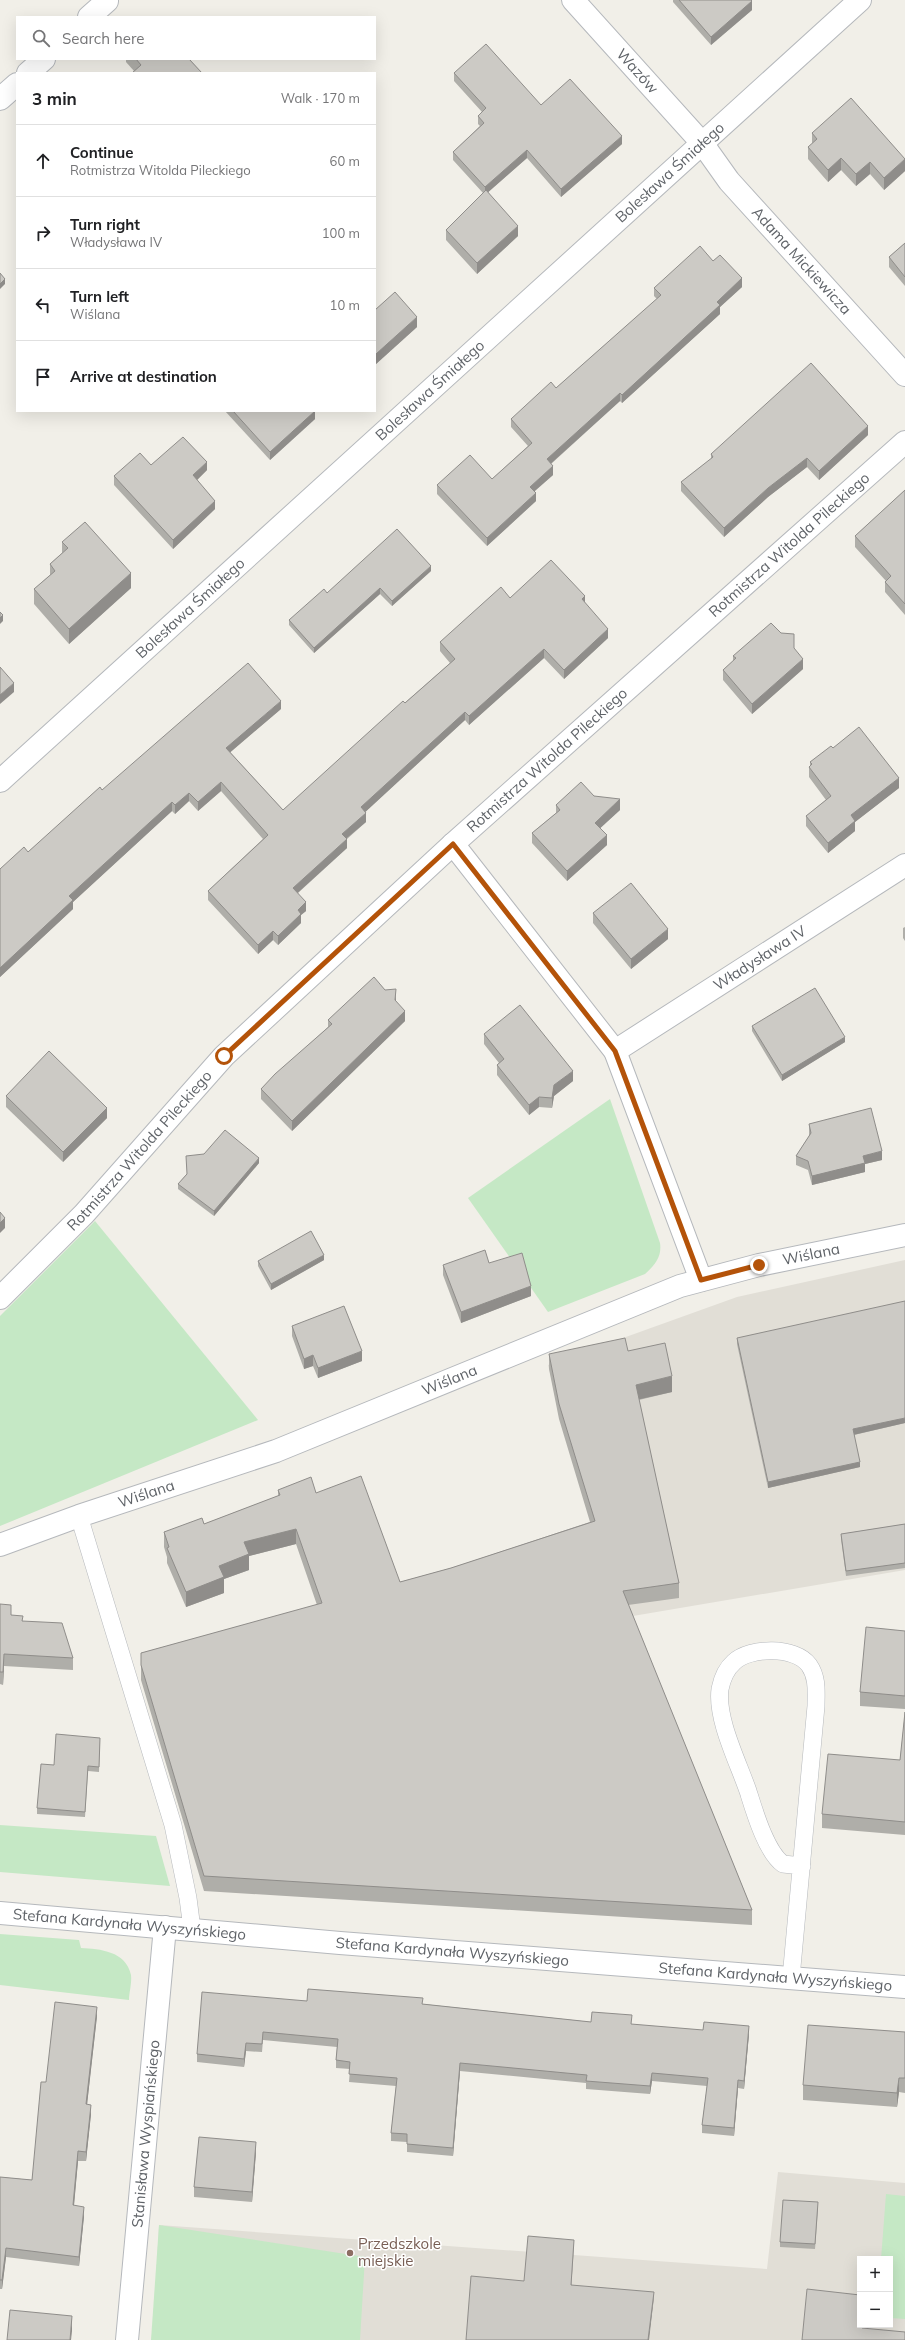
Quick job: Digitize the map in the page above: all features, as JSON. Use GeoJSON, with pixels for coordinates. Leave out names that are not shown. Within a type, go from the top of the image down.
{"type":"FeatureCollection","features":[{"type":"Feature","properties":{"kind":"street","name":"Wazów"},"geometry":{"type":"LineString","coordinates":[[573,0],[702,142]]}},
{"type":"Feature","properties":{"kind":"street","name":"Bolesława Śmiałego"},"geometry":{"type":"LineString","coordinates":[[0,781],[860,0]]}},
{"type":"Feature","properties":{"kind":"street"},"geometry":{"type":"LineString","coordinates":[[90,16],[107,1]]}},
{"type":"Feature","properties":{"kind":"street"},"geometry":{"type":"LineString","coordinates":[[29,72],[43,60]]}},
{"type":"Feature","properties":{"kind":"street"},"geometry":{"type":"LineString","coordinates":[[0,99],[16,85]]}},
{"type":"Feature","properties":{"kind":"street","name":"Adama Mickiewicza"},"geometry":{"type":"LineString","coordinates":[[702,142],[729,181],[905,375]]}},
{"type":"Feature","properties":{"kind":"street","name":"Rotmistrza Witolda Pileckiego"},"geometry":{"type":"LineString","coordinates":[[0,1298],[84,1214],[224,1056],[453,844],[905,442]]}},
{"type":"Feature","properties":{"kind":"street"},"geometry":{"type":"LineString","coordinates":[[453,844],[615,1051],[701,1280]]}},
{"type":"Feature","properties":{"kind":"street","name":"Władysława IV"},"geometry":{"type":"LineString","coordinates":[[615,1051],[905,865]]}},
{"type":"Feature","properties":{"kind":"street","name":"Wiślana"},"geometry":{"type":"LineString","coordinates":[[0,1545],[79,1516],[276,1451],[680,1286],[759,1265],[905,1234]]}},
{"type":"Feature","properties":{"kind":"street","name":"Stefana Kardynała Wyszyńskiego"},"geometry":{"type":"LineString","coordinates":[[0,1913],[905,1987]]}},
{"type":"Feature","properties":{"kind":"street","name":"Stanisława Wyspiańskiego"},"geometry":{"type":"LineString","coordinates":[[127,2340],[165,1927]]}},
{"type":"Feature","properties":{"kind":"lane"},"geometry":{"type":"LineString","coordinates":[[79,1516],[173,1825],[188,1898],[192,1929]]}},
{"type":"Feature","properties":{"kind":"lane"},"geometry":{"type":"LineString","coordinates":[[792,1978],[802,1866],[816,1706],[815,1679],[808,1665],[792,1653],[770,1651],[747,1655],[734,1662],[724,1675],[720,1690],[722,1715],[755,1812],[773,1854],[783,1864],[802,1866]]}},
{"type":"Feature","properties":{"kind":"shaded area"},"geometry":{"type":"Polygon","coordinates":[[[905,1260],[905,1570],[627,1617],[573,1462],[548,1365],[737,1297],[905,1260]]]}},
{"type":"Feature","properties":{"kind":"shaded area","name":"Przedszkole miejskie"},"geometry":{"type":"Polygon","coordinates":[[[778,2172],[905,2183],[905,2340],[153,2340],[159,2225],[767,2269],[778,2172]]]}},
{"type":"Feature","properties":{"kind":"green space"},"geometry":{"type":"Polygon","coordinates":[[[610,1099],[660,1243],[659,1257],[655,1264],[645,1274],[548,1312],[468,1198],[610,1099]]]}},
{"type":"Feature","properties":{"kind":"green space"},"geometry":{"type":"Polygon","coordinates":[[[95,1221],[258,1420],[0,1526],[0,1316],[95,1221]]]}},
{"type":"Feature","properties":{"kind":"green space"},"geometry":{"type":"Polygon","coordinates":[[[0,1825],[156,1836],[170,1886],[0,1872],[0,1825]]]}},
{"type":"Feature","properties":{"kind":"green space"},"geometry":{"type":"Polygon","coordinates":[[[0,1934],[79,1940],[81,1948],[96,1949],[118,1956],[124,1961],[131,1975],[129,2000],[0,1985],[0,1934]]]}},
{"type":"Feature","properties":{"kind":"green space"},"geometry":{"type":"Polygon","coordinates":[[[886,2194],[905,2196],[905,2319],[893,2318],[893,2256],[881,2256],[886,2194]]]}},
{"type":"Feature","properties":{"kind":"green space"},"geometry":{"type":"Polygon","coordinates":[[[159,2225],[365,2257],[360,2340],[151,2340],[159,2225]]]}},
{"type":"Feature","properties":{"kind":"building"},"geometry":{"type":"Polygon","coordinates":[[[679,0],[751,0],[752,1],[711,37],[679,0]]]}},
{"type":"Feature","properties":{"kind":"building"},"geometry":{"type":"Polygon","coordinates":[[[486,44],[541,105],[570,79],[622,136],[561,189],[527,150],[485,187],[453,152],[484,123],[478,116],[486,108],[454,73],[486,44]]]}},
{"type":"Feature","properties":{"kind":"building"},"geometry":{"type":"Polygon","coordinates":[[[137,60],[190,60],[201,72],[133,72],[141,65],[137,60]]]}},
{"type":"Feature","properties":{"kind":"building"},"geometry":{"type":"Polygon","coordinates":[[[851,98],[905,159],[884,178],[870,162],[856,174],[841,158],[828,170],[808,147],[817,139],[812,133],[851,98]]]}},
{"type":"Feature","properties":{"kind":"building"},"geometry":{"type":"Polygon","coordinates":[[[486,190],[518,226],[477,263],[446,230],[486,190]]]}},
{"type":"Feature","properties":{"kind":"building"},"geometry":{"type":"Polygon","coordinates":[[[905,243],[905,277],[889,257],[905,243]]]}},
{"type":"Feature","properties":{"kind":"building"},"geometry":{"type":"Polygon","coordinates":[[[700,246],[713,261],[720,255],[742,278],[717,302],[720,305],[622,395],[620,393],[547,459],[553,466],[530,487],[536,493],[487,538],[437,485],[470,455],[492,479],[532,443],[511,419],[551,382],[556,388],[661,295],[654,288],[700,246]]]}},
{"type":"Feature","properties":{"kind":"building"},"geometry":{"type":"Polygon","coordinates":[[[0,273],[5,279],[0,284],[0,273]]]}},
{"type":"Feature","properties":{"kind":"building"},"geometry":{"type":"Polygon","coordinates":[[[395,292],[417,317],[376,354],[376,309],[395,292]]]}},
{"type":"Feature","properties":{"kind":"building"},"geometry":{"type":"Polygon","coordinates":[[[811,363],[868,426],[819,471],[807,458],[768,488],[724,528],[681,482],[713,457],[711,454],[811,363]]]}},
{"type":"Feature","properties":{"kind":"building"},"geometry":{"type":"Polygon","coordinates":[[[234,412],[314,412],[270,452],[234,412]]]}},
{"type":"Feature","properties":{"kind":"building"},"geometry":{"type":"Polygon","coordinates":[[[183,437],[207,462],[193,475],[215,501],[173,540],[114,476],[140,453],[151,465],[183,437]]]}},
{"type":"Feature","properties":{"kind":"building"},"geometry":{"type":"Polygon","coordinates":[[[905,490],[905,604],[885,582],[891,576],[855,536],[905,490]]]}},
{"type":"Feature","properties":{"kind":"building"},"geometry":{"type":"Polygon","coordinates":[[[85,522],[131,573],[69,629],[34,589],[55,571],[50,564],[68,548],[62,542],[85,522]]]}},
{"type":"Feature","properties":{"kind":"building"},"geometry":{"type":"Polygon","coordinates":[[[397,529],[431,566],[392,601],[380,588],[314,648],[289,620],[324,589],[327,593],[397,529]]]}},
{"type":"Feature","properties":{"kind":"building"},"geometry":{"type":"Polygon","coordinates":[[[551,560],[585,596],[582,599],[608,629],[564,670],[544,649],[469,716],[465,712],[361,807],[366,813],[342,834],[347,839],[293,888],[306,902],[298,910],[301,914],[278,936],[273,931],[258,945],[208,891],[268,835],[221,782],[198,802],[189,793],[175,805],[172,802],[69,896],[73,900],[0,968],[0,869],[24,847],[28,852],[100,787],[102,790],[248,663],[281,701],[226,748],[283,810],[403,701],[405,703],[455,659],[440,642],[501,587],[510,598],[551,560]]]}},
{"type":"Feature","properties":{"kind":"building"},"geometry":{"type":"Polygon","coordinates":[[[771,623],[781,633],[794,634],[794,648],[803,659],[752,704],[723,670],[736,658],[733,656],[771,623]]]}},
{"type":"Feature","properties":{"kind":"building"},"geometry":{"type":"Polygon","coordinates":[[[0,667],[14,683],[0,695],[0,667]]]}},
{"type":"Feature","properties":{"kind":"building"},"geometry":{"type":"Polygon","coordinates":[[[859,727],[899,778],[851,815],[855,821],[828,843],[806,816],[831,796],[809,767],[812,764],[810,762],[831,746],[833,748],[859,727]]]}},
{"type":"Feature","properties":{"kind":"building"},"geometry":{"type":"Polygon","coordinates":[[[581,782],[594,796],[620,799],[595,823],[607,835],[567,871],[532,833],[560,810],[556,805],[581,782]]]}},
{"type":"Feature","properties":{"kind":"building"},"geometry":{"type":"Polygon","coordinates":[[[631,883],[668,929],[631,959],[593,913],[631,883]]]}},
{"type":"Feature","properties":{"kind":"building"},"geometry":{"type":"Polygon","coordinates":[[[374,977],[385,990],[396,989],[395,1000],[405,1011],[292,1121],[261,1089],[275,1074],[332,1024],[328,1020],[374,977]]]}},
{"type":"Feature","properties":{"kind":"building"},"geometry":{"type":"Polygon","coordinates":[[[815,988],[845,1037],[782,1075],[752,1026],[815,988]]]}},
{"type":"Feature","properties":{"kind":"building"},"geometry":{"type":"Polygon","coordinates":[[[520,1005],[573,1071],[554,1085],[552,1098],[539,1097],[529,1105],[497,1065],[504,1059],[484,1034],[520,1005]]]}},
{"type":"Feature","properties":{"kind":"building"},"geometry":{"type":"Polygon","coordinates":[[[49,1051],[107,1108],[63,1152],[6,1096],[49,1051]]]}},
{"type":"Feature","properties":{"kind":"building"},"geometry":{"type":"Polygon","coordinates":[[[871,1108],[882,1151],[863,1156],[865,1163],[812,1176],[808,1161],[796,1156],[811,1133],[809,1124],[871,1108]]]}},
{"type":"Feature","properties":{"kind":"building"},"geometry":{"type":"Polygon","coordinates":[[[225,1130],[259,1158],[214,1211],[178,1184],[187,1174],[186,1156],[204,1154],[225,1130]]]}},
{"type":"Feature","properties":{"kind":"building"},"geometry":{"type":"Polygon","coordinates":[[[0,1212],[5,1218],[0,1223],[0,1212]]]}},
{"type":"Feature","properties":{"kind":"building"},"geometry":{"type":"Polygon","coordinates":[[[311,1231],[324,1255],[271,1284],[258,1261],[311,1231]]]}},
{"type":"Feature","properties":{"kind":"building"},"geometry":{"type":"Polygon","coordinates":[[[485,1250],[489,1263],[522,1253],[531,1286],[461,1312],[443,1265],[485,1250]]]}},
{"type":"Feature","properties":{"kind":"building"},"geometry":{"type":"Polygon","coordinates":[[[905,1301],[905,1418],[853,1429],[860,1462],[768,1482],[737,1338],[905,1301]]]}},
{"type":"Feature","properties":{"kind":"building"},"geometry":{"type":"Polygon","coordinates":[[[344,1306],[362,1351],[318,1368],[313,1355],[304,1359],[292,1326],[344,1306]]]}},
{"type":"Feature","properties":{"kind":"building"},"geometry":{"type":"Polygon","coordinates":[[[625,1338],[628,1351],[665,1343],[672,1376],[636,1385],[679,1583],[623,1591],[752,1910],[204,1876],[141,1665],[141,1653],[322,1603],[296,1529],[244,1542],[249,1554],[219,1566],[224,1577],[186,1592],[167,1548],[169,1547],[164,1532],[202,1518],[204,1524],[280,1495],[278,1490],[311,1477],[316,1493],[361,1476],[400,1582],[451,1568],[595,1521],[559,1404],[549,1354],[625,1338]]]}},
{"type":"Feature","properties":{"kind":"building"},"geometry":{"type":"Polygon","coordinates":[[[905,1524],[905,1563],[846,1571],[841,1534],[905,1524]]]}},
{"type":"Feature","properties":{"kind":"building"},"geometry":{"type":"Polygon","coordinates":[[[0,1604],[11,1605],[11,1615],[23,1616],[22,1621],[62,1623],[73,1658],[4,1654],[3,1672],[0,1672],[0,1604]]]}},
{"type":"Feature","properties":{"kind":"building"},"geometry":{"type":"Polygon","coordinates":[[[866,1627],[905,1631],[905,1696],[860,1692],[866,1627]]]}},
{"type":"Feature","properties":{"kind":"building"},"geometry":{"type":"Polygon","coordinates":[[[905,1712],[905,1822],[822,1814],[828,1754],[900,1760],[905,1712]]]}},
{"type":"Feature","properties":{"kind":"building"},"geometry":{"type":"Polygon","coordinates":[[[56,1734],[100,1738],[99,1767],[88,1766],[85,1812],[37,1808],[41,1764],[54,1765],[56,1734]]]}},
{"type":"Feature","properties":{"kind":"building"},"geometry":{"type":"Polygon","coordinates":[[[308,1989],[423,1998],[422,2004],[591,2022],[592,2012],[632,2015],[631,2024],[703,2030],[704,2022],[749,2026],[744,2081],[738,2080],[734,2128],[702,2125],[708,2078],[652,2073],[650,2086],[586,2081],[587,2075],[460,2063],[453,2148],[407,2144],[407,2134],[391,2133],[397,2078],[349,2074],[350,2062],[336,2060],[338,2039],[263,2032],[262,2044],[246,2043],[244,2059],[197,2054],[202,1992],[307,2001],[308,1989]]]}},
{"type":"Feature","properties":{"kind":"building"},"geometry":{"type":"Polygon","coordinates":[[[55,2002],[97,2007],[86,2104],[91,2105],[86,2152],[78,2151],[73,2205],[84,2207],[79,2257],[6,2248],[2,2280],[0,2280],[0,2177],[32,2180],[41,2082],[46,2082],[55,2002]]]}},
{"type":"Feature","properties":{"kind":"building"},"geometry":{"type":"Polygon","coordinates":[[[808,2025],[905,2032],[905,2078],[899,2078],[897,2093],[803,2085],[808,2025]]]}},
{"type":"Feature","properties":{"kind":"building"},"geometry":{"type":"Polygon","coordinates":[[[199,2137],[256,2142],[252,2192],[194,2187],[199,2137]]]}},
{"type":"Feature","properties":{"kind":"building"},"geometry":{"type":"Polygon","coordinates":[[[783,2200],[818,2202],[815,2244],[780,2242],[783,2200]]]}},
{"type":"Feature","properties":{"kind":"building"},"geometry":{"type":"Polygon","coordinates":[[[528,2236],[574,2240],[571,2285],[654,2292],[648,2340],[466,2340],[471,2276],[524,2281],[528,2236]]]}},
{"type":"Feature","properties":{"kind":"building"},"geometry":{"type":"Polygon","coordinates":[[[807,2289],[857,2295],[857,2328],[905,2332],[905,2340],[802,2340],[807,2289]]]}},
{"type":"Feature","properties":{"kind":"building"},"geometry":{"type":"Polygon","coordinates":[[[10,2310],[72,2316],[70,2340],[7,2340],[10,2310]]]}},
{"type":"Feature","properties":{"kind":"place","name":"Przedszkole miejskie"},"geometry":{"type":"Point","coordinates":[350,2253]}},
{"type":"Feature","properties":{"kind":"route"},"geometry":{"type":"LineString","coordinates":[[224,1056],[453,844],[615,1051],[701,1280],[759,1265]]}}]}
